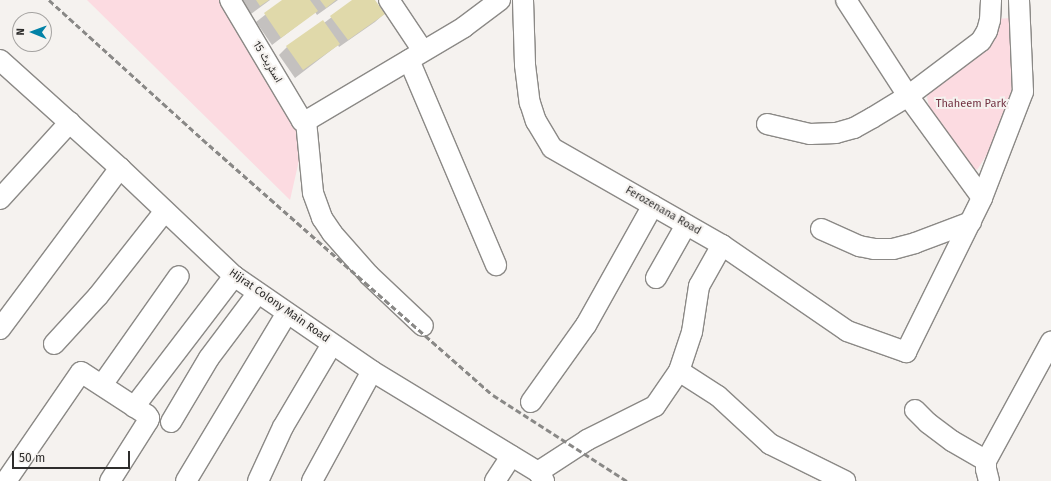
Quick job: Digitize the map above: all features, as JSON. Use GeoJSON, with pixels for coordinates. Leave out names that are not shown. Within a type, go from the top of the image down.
{"type":"FeatureCollection","features":[{"type":"Feature","properties":{"kind":"street","name":"اسٹریٹ 15"},"geometry":{"type":"LineString","coordinates":[[230,0],[302,121],[306,122]]}},
{"type":"Feature","properties":{"kind":"street"},"geometry":{"type":"LineString","coordinates":[[389,0],[416,56],[496,265]]}},
{"type":"Feature","properties":{"kind":"street"},"geometry":{"type":"LineString","coordinates":[[422,326],[369,275],[332,233],[322,218],[313,193],[306,122],[464,27],[500,0]]}},
{"type":"Feature","properties":{"kind":"street","name":"Ferozenana Road"},"geometry":{"type":"LineString","coordinates":[[523,0],[525,65],[530,103],[536,121],[552,148],[722,245],[847,331],[906,352],[970,222]]}},
{"type":"Feature","properties":{"kind":"street"},"geometry":{"type":"LineString","coordinates":[[846,0],[908,96],[982,198]]}},
{"type":"Feature","properties":{"kind":"street"},"geometry":{"type":"LineString","coordinates":[[767,124],[810,134],[836,133],[854,128],[908,96],[981,41],[987,31],[990,20],[991,0]]}},
{"type":"Feature","properties":{"kind":"street"},"geometry":{"type":"LineString","coordinates":[[821,229],[859,246],[874,249],[893,249],[915,243],[970,222],[982,198],[1023,92],[1019,0]]}},
{"type":"Feature","properties":{"kind":"street","name":"Hijrat Colony Main Road"},"geometry":{"type":"LineString","coordinates":[[0,60],[120,168],[234,276],[257,294],[372,371],[511,456],[541,477]]}},
{"type":"Feature","properties":{"kind":"street"},"geometry":{"type":"LineString","coordinates":[[0,199],[70,122]]}},
{"type":"Feature","properties":{"kind":"street"},"geometry":{"type":"LineString","coordinates":[[0,329],[120,168]]}},
{"type":"Feature","properties":{"kind":"street"},"geometry":{"type":"LineString","coordinates":[[532,402],[586,326],[653,206]]}},
{"type":"Feature","properties":{"kind":"street"},"geometry":{"type":"LineString","coordinates":[[54,344],[98,296],[165,211]]}},
{"type":"Feature","properties":{"kind":"street"},"geometry":{"type":"LineString","coordinates":[[656,278],[686,225]]}},
{"type":"Feature","properties":{"kind":"street"},"geometry":{"type":"LineString","coordinates":[[541,477],[587,440],[655,406],[679,371],[692,332],[699,286],[722,245]]}},
{"type":"Feature","properties":{"kind":"street"},"geometry":{"type":"LineString","coordinates":[[102,385],[178,276]]}},
{"type":"Feature","properties":{"kind":"street"},"geometry":{"type":"LineString","coordinates":[[134,407],[234,276]]}},
{"type":"Feature","properties":{"kind":"street"},"geometry":{"type":"LineString","coordinates":[[171,422],[209,358],[257,294]]}},
{"type":"Feature","properties":{"kind":"street"},"geometry":{"type":"LineString","coordinates":[[186,481],[287,313]]}},
{"type":"Feature","properties":{"kind":"street"},"geometry":{"type":"LineString","coordinates":[[989,481],[986,461],[1051,342]]}},
{"type":"Feature","properties":{"kind":"street"},"geometry":{"type":"LineString","coordinates":[[258,481],[283,427],[332,344]]}},
{"type":"Feature","properties":{"kind":"street"},"geometry":{"type":"LineString","coordinates":[[312,481],[372,371]]}},
{"type":"Feature","properties":{"kind":"street"},"geometry":{"type":"LineString","coordinates":[[679,371],[718,396],[770,444],[845,481]]}},
{"type":"Feature","properties":{"kind":"street"},"geometry":{"type":"LineString","coordinates":[[6,481],[80,372],[83,372],[147,415],[148,421],[110,481]]}},
{"type":"Feature","properties":{"kind":"street"},"geometry":{"type":"LineString","coordinates":[[915,410],[928,423],[952,441],[986,461]]}},
{"type":"Feature","properties":{"kind":"street"},"geometry":{"type":"LineString","coordinates":[[495,481],[511,456]]}},
{"type":"Feature","properties":{"kind":"green space"},"geometry":{"type":"Polygon","coordinates":[[[87,0],[221,0],[305,134],[290,200],[87,0]]]}},
{"type":"Feature","properties":{"kind":"green space","name":"Thaheem Park"},"geometry":{"type":"Polygon","coordinates":[[[1011,18],[1012,86],[1007,112],[991,148],[977,170],[971,166],[929,107],[927,97],[929,90],[995,19],[1011,18]]]}},
{"type":"Feature","properties":{"kind":"building"},"geometry":{"type":"Polygon","coordinates":[[[256,0],[269,0],[260,6],[256,0]]]}},
{"type":"Feature","properties":{"kind":"building"},"geometry":{"type":"Polygon","coordinates":[[[282,0],[310,0],[318,11],[281,38],[264,13],[282,0]]]}},
{"type":"Feature","properties":{"kind":"building"},"geometry":{"type":"Polygon","coordinates":[[[320,0],[336,0],[326,8],[320,0]]]}},
{"type":"Feature","properties":{"kind":"building"},"geometry":{"type":"Polygon","coordinates":[[[352,0],[375,0],[385,14],[348,40],[330,16],[352,0]]]}},
{"type":"Feature","properties":{"kind":"building"},"geometry":{"type":"Polygon","coordinates":[[[323,20],[340,44],[303,70],[286,46],[323,20]]]}},
{"type":"Feature","properties":{"kind":"railway"},"geometry":{"type":"LineString","coordinates":[[49,0],[209,145],[493,395],[627,481]]}}]}
